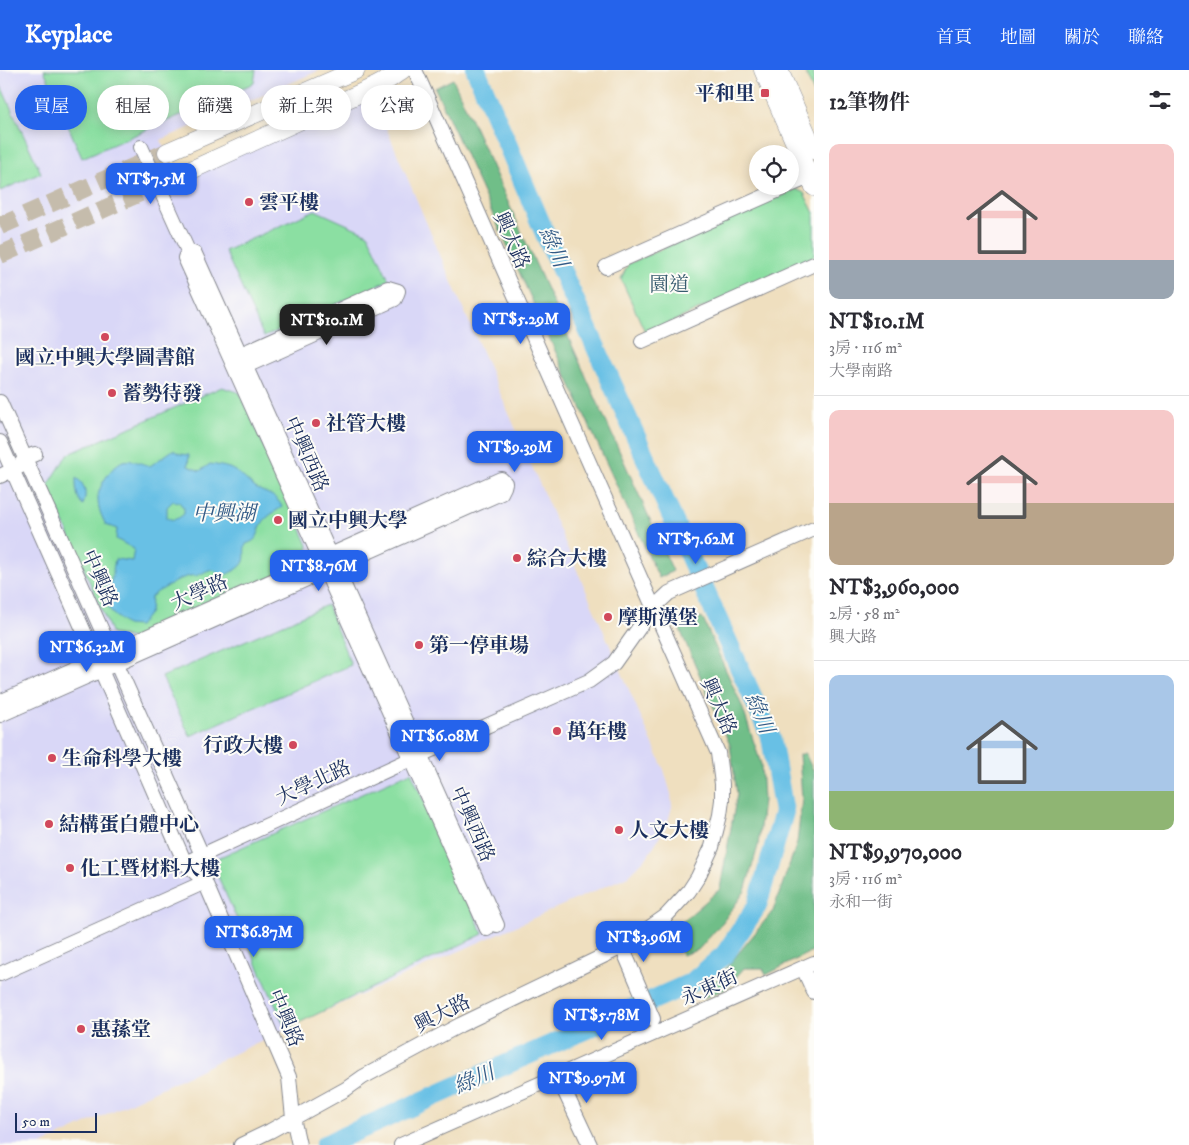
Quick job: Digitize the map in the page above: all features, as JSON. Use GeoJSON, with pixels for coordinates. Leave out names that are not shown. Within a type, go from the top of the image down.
{"type":"FeatureCollection","features":[{"type":"Feature","properties":{"kind":"main road"},"geometry":{"type":"LineString","coordinates":[[171,160],[333,70]]}},
{"type":"Feature","properties":{"kind":"main road"},"geometry":{"type":"LineString","coordinates":[[171,160],[356,70]]}},
{"type":"Feature","properties":{"kind":"main road"},"geometry":{"type":"LineString","coordinates":[[171,160],[395,70]]}},
{"type":"Feature","properties":{"kind":"main road"},"geometry":{"type":"LineString","coordinates":[[171,160],[376,86],[402,70]]}},
{"type":"Feature","properties":{"kind":"main road"},"geometry":{"type":"LineString","coordinates":[[763,70],[813,179]]}},
{"type":"Feature","properties":{"kind":"main road"},"geometry":{"type":"LineString","coordinates":[[779,70],[814,150]]}},
{"type":"Feature","properties":{"kind":"street","name":"興大路"},"geometry":{"type":"LineString","coordinates":[[241,1145],[270,1131],[460,1025],[622,947],[666,916],[688,891],[698,877],[712,847],[720,815],[722,784],[718,753],[415,70]]}},
{"type":"Feature","properties":{"kind":"street","name":"中興西路"},"geometry":{"type":"LineString","coordinates":[[140,147],[188,251],[195,254],[237,364],[492,927]]}},
{"type":"Feature","properties":{"kind":"street"},"geometry":{"type":"LineString","coordinates":[[799,183],[813,179]]}},
{"type":"Feature","properties":{"kind":"street"},"geometry":{"type":"LineString","coordinates":[[606,267],[769,195]]}},
{"type":"Feature","properties":{"kind":"street"},"geometry":{"type":"LineString","coordinates":[[642,341],[814,264]]}},
{"type":"Feature","properties":{"kind":"street"},"geometry":{"type":"LineString","coordinates":[[388,288],[398,291],[395,299],[237,364],[388,288]]}},
{"type":"Feature","properties":{"kind":"street","name":"中興路"},"geometry":{"type":"LineString","coordinates":[[0,402],[30,456],[113,658],[202,855],[205,882],[289,1077],[293,1118],[299,1144]]}},
{"type":"Feature","properties":{"kind":"street","name":"中興路"},"geometry":{"type":"LineString","coordinates":[[0,442],[6,474],[99,664],[185,863],[205,882]]}},
{"type":"Feature","properties":{"kind":"street"},"geometry":{"type":"LineString","coordinates":[[3,459],[14,454],[30,456]]}},
{"type":"Feature","properties":{"kind":"street"},"geometry":{"type":"LineString","coordinates":[[6,474],[20,468],[30,456]]}},
{"type":"Feature","properties":{"kind":"street","name":"大學路"},"geometry":{"type":"LineString","coordinates":[[0,702],[99,664],[328,563],[501,493],[504,483],[501,479],[328,563]]}},
{"type":"Feature","properties":{"kind":"street","name":"大學北路"},"geometry":{"type":"LineString","coordinates":[[185,863],[416,757],[589,681],[614,663],[653,608],[669,593],[814,529]]}},
{"type":"Feature","properties":{"kind":"street","name":"大學路"},"geometry":{"type":"LineString","coordinates":[[0,715],[99,664]]}},
{"type":"Feature","properties":{"kind":"street"},"geometry":{"type":"LineString","coordinates":[[0,974],[205,882]]}},
{"type":"Feature","properties":{"kind":"street"},"geometry":{"type":"LineString","coordinates":[[622,947],[652,1019]]}},
{"type":"Feature","properties":{"kind":"street"},"geometry":{"type":"LineString","coordinates":[[809,965],[814,992]]}},
{"type":"Feature","properties":{"kind":"street","name":"永東街"},"geometry":{"type":"LineString","coordinates":[[401,1145],[809,965]]}},
{"type":"Feature","properties":{"kind":"street"},"geometry":{"type":"LineString","coordinates":[[557,1075],[590,1145]]}},
{"type":"Feature","properties":{"kind":"shaded area","name":"國立中興大學"},"geometry":{"type":"Polygon","coordinates":[[[0,70],[320,70],[286,85],[261,85],[261,96],[251,100],[251,85],[179,85],[179,130],[184,130],[161,140],[178,176],[284,130],[351,130],[351,101],[361,96],[361,130],[387,130],[664,770],[671,794],[672,807],[667,825],[647,857],[628,876],[307,1019],[41,1145],[0,1145],[0,70]]]}},
{"type":"Feature","properties":{"kind":"green space"},"geometry":{"type":"Polygon","coordinates":[[[44,70],[256,70],[254,83],[249,85],[179,85],[179,116],[169,120],[169,85],[97,85],[97,130],[146,130],[82,158],[70,130],[87,130],[87,85],[50,85],[44,70]]]}},
{"type":"Feature","properties":{"kind":"green space"},"geometry":{"type":"Polygon","coordinates":[[[804,70],[814,70],[814,93],[804,70]]]}},
{"type":"Feature","properties":{"kind":"green space"},"geometry":{"type":"Polygon","coordinates":[[[453,79],[673,571],[659,578],[435,88],[453,79]]]}},
{"type":"Feature","properties":{"kind":"green space"},"geometry":{"type":"Polygon","coordinates":[[[0,84],[15,117],[15,130],[21,130],[41,173],[0,191],[0,84]]]}},
{"type":"Feature","properties":{"kind":"green space","name":"園道"},"geometry":{"type":"Polygon","coordinates":[[[799,190],[804,193],[814,213],[814,256],[646,334],[621,279],[628,264],[783,195],[799,195],[799,190]]]}},
{"type":"Feature","properties":{"kind":"green space"},"geometry":{"type":"Polygon","coordinates":[[[315,210],[368,234],[389,280],[264,337],[225,251],[315,210]]]}},
{"type":"Feature","properties":{"kind":"green space"},"geometry":{"type":"Polygon","coordinates":[[[222,387],[240,393],[308,545],[306,565],[138,640],[112,634],[48,486],[67,455],[222,387]]]}},
{"type":"Feature","properties":{"kind":"green space"},"geometry":{"type":"Polygon","coordinates":[[[327,605],[351,665],[190,736],[162,677],[327,605]]]}},
{"type":"Feature","properties":{"kind":"green space"},"geometry":{"type":"Polygon","coordinates":[[[702,617],[742,706],[761,764],[763,800],[758,846],[745,891],[722,923],[698,950],[682,955],[673,930],[720,889],[737,794],[730,745],[678,625],[702,617]]]}},
{"type":"Feature","properties":{"kind":"green space"},"geometry":{"type":"Polygon","coordinates":[[[805,753],[814,773],[814,950],[766,975],[763,968],[744,968],[726,989],[701,999],[773,911],[797,843],[802,799],[799,755],[805,753]]]}},
{"type":"Feature","properties":{"kind":"green space"},"geometry":{"type":"Polygon","coordinates":[[[411,772],[483,934],[286,1029],[211,861],[411,772]]]}},
{"type":"Feature","properties":{"kind":"water","name":"中興湖"},"geometry":{"type":"Polygon","coordinates":[[[173,450],[180,454],[189,455],[188,466],[200,471],[210,464],[233,470],[254,487],[273,496],[282,507],[265,520],[256,538],[246,544],[243,564],[238,568],[224,575],[211,570],[197,576],[178,580],[151,597],[150,612],[139,626],[126,625],[113,614],[107,605],[108,600],[105,587],[111,582],[115,559],[132,561],[134,549],[116,539],[117,529],[106,525],[99,510],[98,494],[106,477],[119,463],[130,461],[150,466],[173,450]],[[173,501],[167,507],[167,518],[176,519],[184,514],[184,508],[179,502],[173,501]]]}},
{"type":"Feature","properties":{"kind":"water"},"geometry":{"type":"Polygon","coordinates":[[[76,478],[82,483],[85,490],[83,505],[76,489],[76,478]]]}},
{"type":"Feature","properties":{"kind":"waterway","name":"綠川"},"geometry":{"type":"LineString","coordinates":[[325,1145],[691,983],[725,954],[757,906],[784,812],[771,738],[546,236],[476,70]]}},
{"type":"Feature","properties":{"kind":"tunnel"},"geometry":{"type":"LineString","coordinates":[[0,226],[167,152]]}},
{"type":"Feature","properties":{"kind":"tunnel"},"geometry":{"type":"LineString","coordinates":[[0,255],[178,176]]}},
{"type":"Feature","properties":{"kind":"place","name":"平和里"},"geometry":{"type":"Point","coordinates":[765,93]}},
{"type":"Feature","properties":{"kind":"place","name":"雲平樓"},"geometry":{"type":"Point","coordinates":[249,202]}},
{"type":"Feature","properties":{"kind":"place","name":"國立中興大學圖書館"},"geometry":{"type":"Point","coordinates":[105,337]}},
{"type":"Feature","properties":{"kind":"place","name":"蓄勢待發"},"geometry":{"type":"Point","coordinates":[112,393]}},
{"type":"Feature","properties":{"kind":"place","name":"社管大樓"},"geometry":{"type":"Point","coordinates":[316,423]}},
{"type":"Feature","properties":{"kind":"place","name":"國立中興大學"},"geometry":{"type":"Point","coordinates":[278,520]}},
{"type":"Feature","properties":{"kind":"place","name":"綜合大樓"},"geometry":{"type":"Point","coordinates":[517,558]}},
{"type":"Feature","properties":{"kind":"place","name":"摩斯漢堡"},"geometry":{"type":"Point","coordinates":[608,617]}},
{"type":"Feature","properties":{"kind":"place","name":"第一停車場"},"geometry":{"type":"Point","coordinates":[419,645]}},
{"type":"Feature","properties":{"kind":"place","name":"萬年樓"},"geometry":{"type":"Point","coordinates":[557,731]}},
{"type":"Feature","properties":{"kind":"place","name":"行政大樓"},"geometry":{"type":"Point","coordinates":[293,745]}},
{"type":"Feature","properties":{"kind":"place","name":"生命科學大樓"},"geometry":{"type":"Point","coordinates":[52,758]}},
{"type":"Feature","properties":{"kind":"place","name":"結構蛋白體中心"},"geometry":{"type":"Point","coordinates":[49,824]}},
{"type":"Feature","properties":{"kind":"place","name":"人文大樓"},"geometry":{"type":"Point","coordinates":[619,830]}},
{"type":"Feature","properties":{"kind":"place","name":"化工暨材料大樓"},"geometry":{"type":"Point","coordinates":[70,868]}},
{"type":"Feature","properties":{"kind":"place","name":"惠蓀堂"},"geometry":{"type":"Point","coordinates":[81,1029]}}]}
